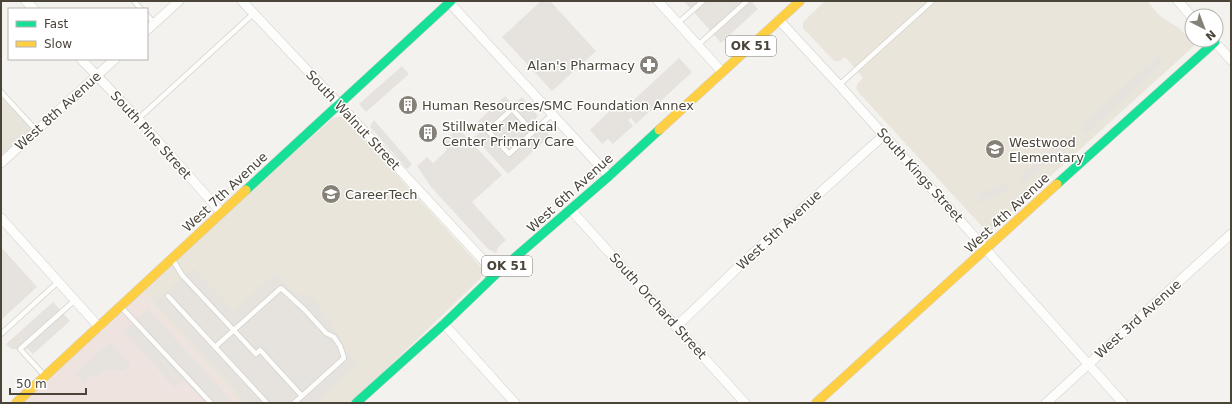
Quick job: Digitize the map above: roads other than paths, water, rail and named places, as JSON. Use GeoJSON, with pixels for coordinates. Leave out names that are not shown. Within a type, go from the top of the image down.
{"type":"FeatureCollection","features":[{"type":"Feature","properties":{"kind":"main road","name":"West 7th Avenue"},"geometry":{"type":"LineString","coordinates":[[16,403],[121,307],[221,212],[340,105],[450,1]]}},
{"type":"Feature","properties":{"kind":"main road","name":"West 6th Avenue"},"geometry":{"type":"LineString","coordinates":[[356,403],[444,324],[496,274],[609,176],[800,1]]}},
{"type":"Feature","properties":{"kind":"main road","name":"West 4th Avenue"},"geometry":{"type":"LineString","coordinates":[[816,403],[987,250],[1102,142],[1206,48]]}},
{"type":"Feature","properties":{"kind":"street"},"geometry":{"type":"LineString","coordinates":[[148,29],[179,1]]}},
{"type":"Feature","properties":{"kind":"street","name":"South Walnut Street"},"geometry":{"type":"LineString","coordinates":[[242,1],[496,274]]}},
{"type":"Feature","properties":{"kind":"street"},"geometry":{"type":"LineString","coordinates":[[450,1],[609,176]]}},
{"type":"Feature","properties":{"kind":"street"},"geometry":{"type":"LineString","coordinates":[[660,2],[722,72]]}},
{"type":"Feature","properties":{"kind":"street","name":"South Kings Street"},"geometry":{"type":"LineString","coordinates":[[779,20],[884,134],[1123,403]]}},
{"type":"Feature","properties":{"kind":"street"},"geometry":{"type":"LineString","coordinates":[[1220,48],[1231,60]]}},
{"type":"Feature","properties":{"kind":"street","name":"South Pine Street"},"geometry":{"type":"LineString","coordinates":[[82,60],[138,119],[221,212]]}},
{"type":"Feature","properties":{"kind":"street","name":"West 8th Avenue"},"geometry":{"type":"LineString","coordinates":[[1,163],[114,60]]}},
{"type":"Feature","properties":{"kind":"street","name":"West 5th Avenue"},"geometry":{"type":"LineString","coordinates":[[676,327],[884,134]]}},
{"type":"Feature","properties":{"kind":"street","name":"South Orchard Street"},"geometry":{"type":"LineString","coordinates":[[571,210],[745,403]]}},
{"type":"Feature","properties":{"kind":"street"},"geometry":{"type":"LineString","coordinates":[[1,218],[99,327]]}},
{"type":"Feature","properties":{"kind":"street","name":"West 3rd Avenue"},"geometry":{"type":"LineString","coordinates":[[1046,403],[1231,234]]}},
{"type":"Feature","properties":{"kind":"street"},"geometry":{"type":"LineString","coordinates":[[444,324],[515,403]]}},
{"type":"Feature","properties":{"kind":"lane"},"geometry":{"type":"LineString","coordinates":[[678,23],[703,1]]}},
{"type":"Feature","properties":{"kind":"lane"},"geometry":{"type":"LineString","coordinates":[[698,45],[747,1]]}},
{"type":"Feature","properties":{"kind":"lane"},"geometry":{"type":"LineString","coordinates":[[839,85],[932,1]]}},
{"type":"Feature","properties":{"kind":"lane"},"geometry":{"type":"LineString","coordinates":[[138,119],[253,14]]}},
{"type":"Feature","properties":{"kind":"lane"},"geometry":{"type":"LineString","coordinates":[[148,16],[154,23]]}},
{"type":"Feature","properties":{"kind":"lane"},"geometry":{"type":"LineString","coordinates":[[1,92],[36,130]]}},
{"type":"Feature","properties":{"kind":"lane"},"geometry":{"type":"LineString","coordinates":[[533,132],[512,109],[488,131],[509,154],[553,114]]}},
{"type":"Feature","properties":{"kind":"lane"},"geometry":{"type":"LineString","coordinates":[[172,259],[182,275],[256,354],[260,350],[302,396]]}},
{"type":"Feature","properties":{"kind":"lane"},"geometry":{"type":"LineString","coordinates":[[1,334],[58,282]]}},
{"type":"Feature","properties":{"kind":"lane"},"geometry":{"type":"LineString","coordinates":[[215,347],[281,288],[305,310],[326,333],[334,337],[340,346],[344,358],[294,403]]}},
{"type":"Feature","properties":{"kind":"lane"},"geometry":{"type":"LineString","coordinates":[[168,296],[267,403]]}},
{"type":"Feature","properties":{"kind":"lane"},"geometry":{"type":"LineString","coordinates":[[45,377],[20,349],[75,300]]}},
{"type":"Feature","properties":{"kind":"lane"},"geometry":{"type":"LineString","coordinates":[[121,307],[211,403]]}},
{"type":"Feature","properties":{"kind":"place","name":"Alan's Pharmacy"},"geometry":{"type":"Point","coordinates":[649,65]}},
{"type":"Feature","properties":{"kind":"place","name":"Human Resources/SMC Foundation Annex"},"geometry":{"type":"Point","coordinates":[408,105]}},
{"type":"Feature","properties":{"kind":"place","name":"Stillwater Medical Center Primary Care"},"geometry":{"type":"Point","coordinates":[428,133]}},
{"type":"Feature","properties":{"kind":"place","name":"Westwood Elementary"},"geometry":{"type":"Point","coordinates":[995,149]}},
{"type":"Feature","properties":{"kind":"place","name":"CareerTech"},"geometry":{"type":"Point","coordinates":[331,194]}}]}
